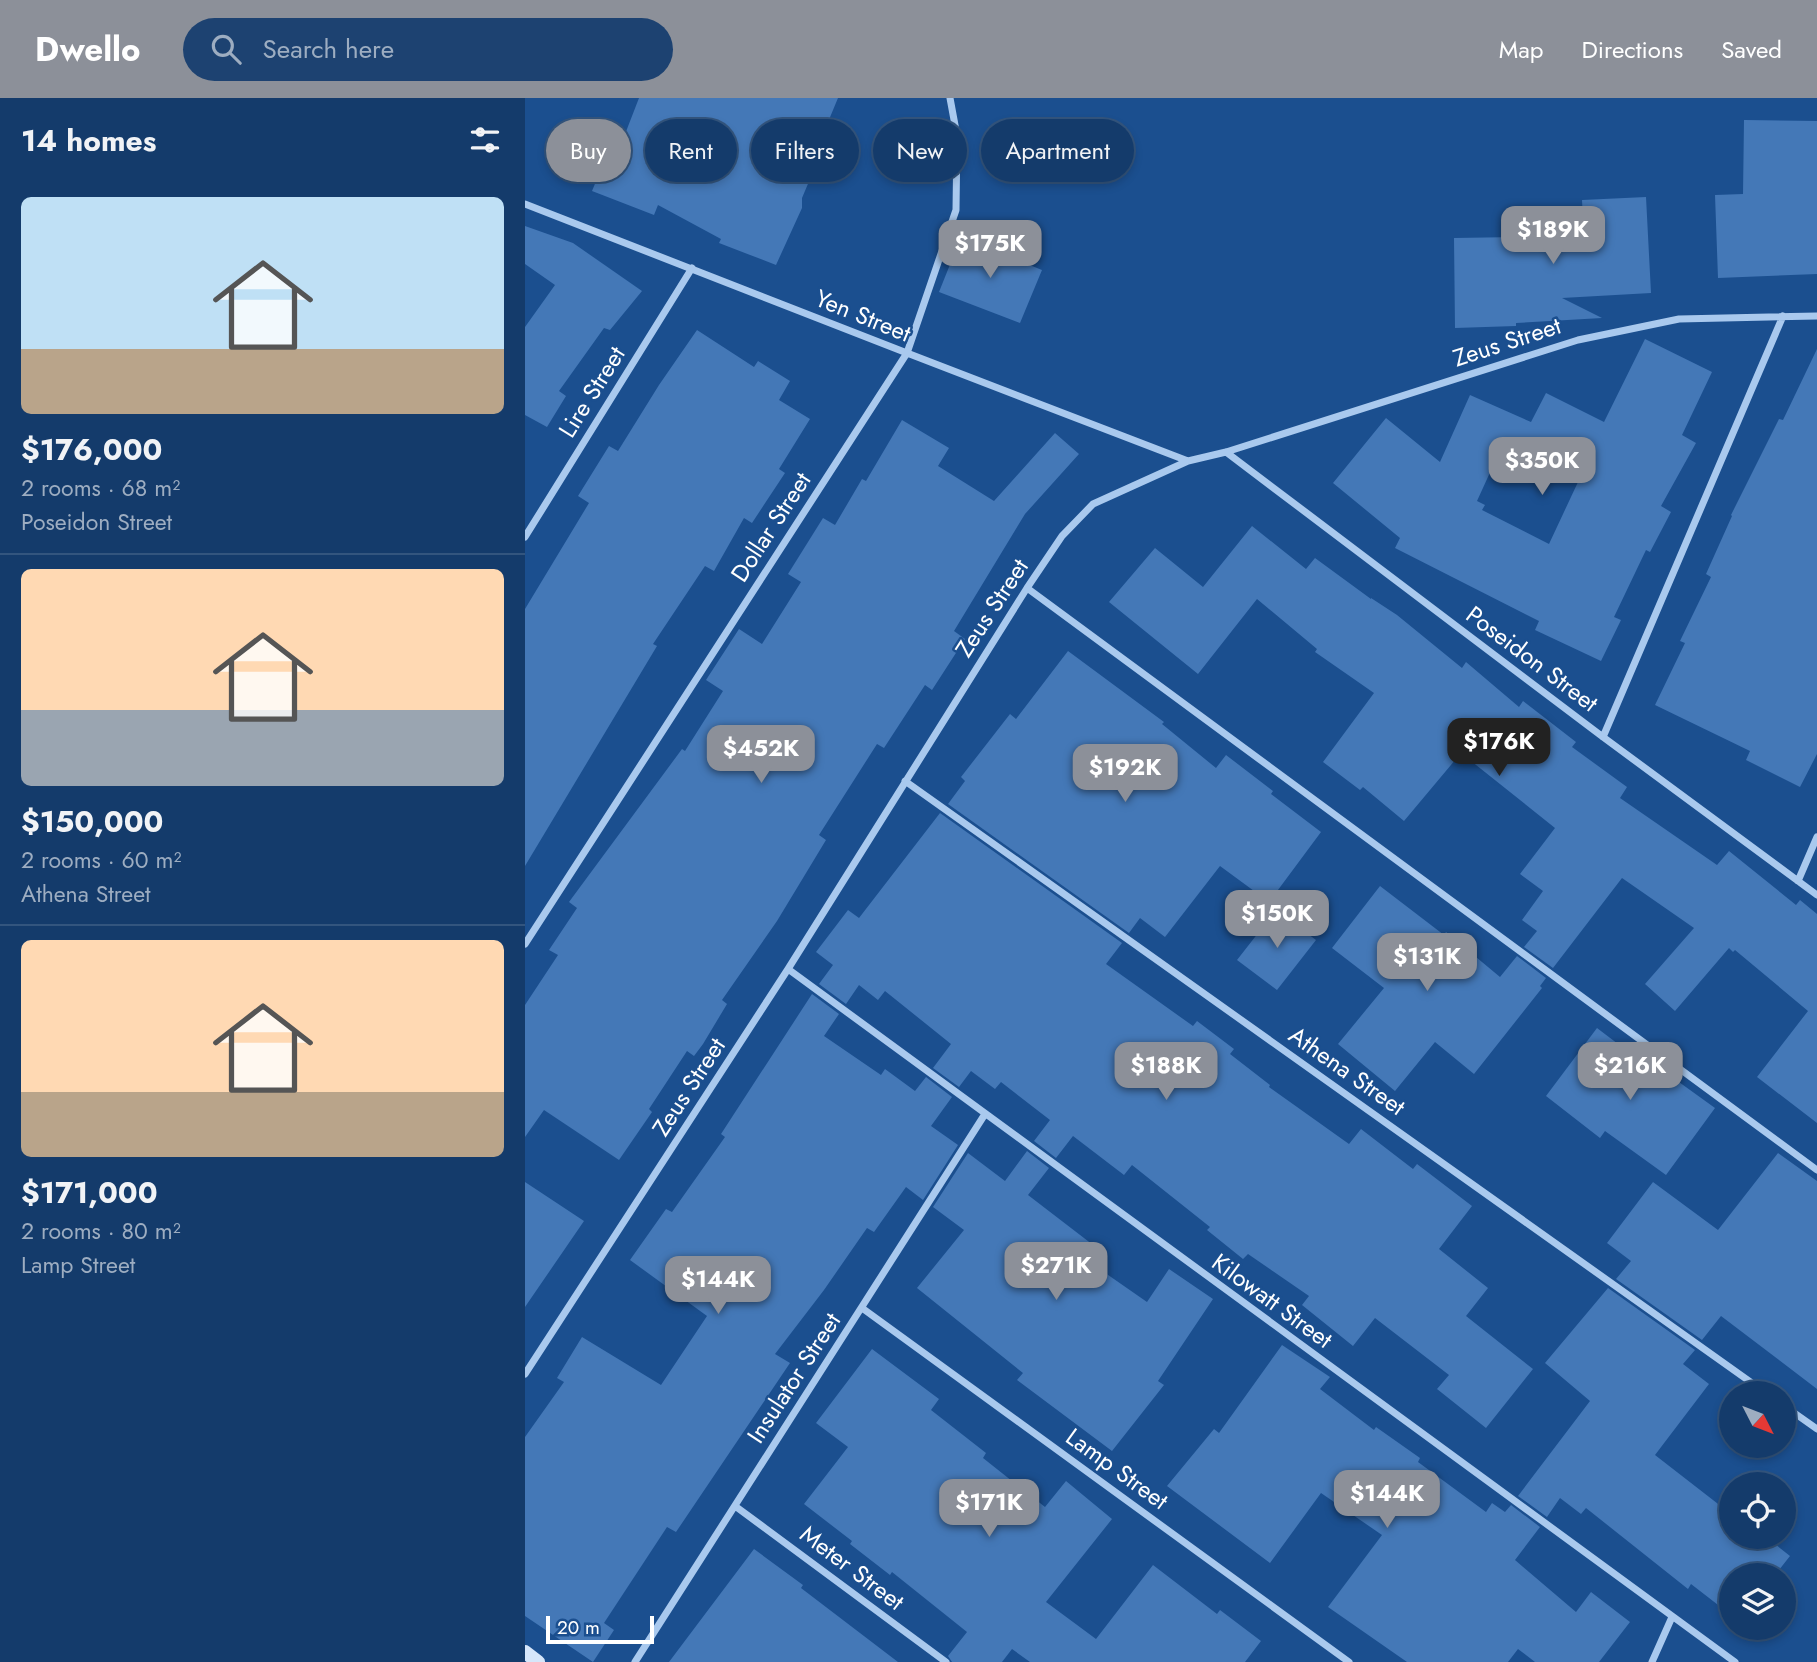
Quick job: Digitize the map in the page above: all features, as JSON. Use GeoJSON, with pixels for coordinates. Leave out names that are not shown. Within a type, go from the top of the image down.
{"type":"FeatureCollection","features":[{"type":"Feature","properties":{"kind":"street","name":"Dollar Street"},"geometry":{"type":"LineString","coordinates":[[525,944],[907,353],[956,210],[957,136],[950,98]]}},
{"type":"Feature","properties":{"kind":"street","name":"Yen Street"},"geometry":{"type":"LineString","coordinates":[[525,204],[1188,461]]}},
{"type":"Feature","properties":{"kind":"street","name":"Lire Street"},"geometry":{"type":"LineString","coordinates":[[525,537],[692,268]]}},
{"type":"Feature","properties":{"kind":"street"},"geometry":{"type":"LineString","coordinates":[[1603,737],[1783,316]]}},
{"type":"Feature","properties":{"kind":"street","name":"Zeus Street"},"geometry":{"type":"LineString","coordinates":[[525,1374],[788,969],[1027,588],[1062,537],[1093,504],[1188,461],[1226,452],[1578,340],[1679,319],[1817,316]]}},
{"type":"Feature","properties":{"kind":"street","name":"Poseidon Street"},"geometry":{"type":"LineString","coordinates":[[1226,452],[1817,895]]}},
{"type":"Feature","properties":{"kind":"street"},"geometry":{"type":"LineString","coordinates":[[1027,588],[1817,1170]]}},
{"type":"Feature","properties":{"kind":"street","name":"Athena Street"},"geometry":{"type":"LineString","coordinates":[[905,781],[1749,1381]]}},
{"type":"Feature","properties":{"kind":"street"},"geometry":{"type":"LineString","coordinates":[[1798,881],[1817,837]]}},
{"type":"Feature","properties":{"kind":"street","name":"Kilowatt Street"},"geometry":{"type":"LineString","coordinates":[[788,969],[1735,1662]]}},
{"type":"Feature","properties":{"kind":"street","name":"Insulator Street"},"geometry":{"type":"LineString","coordinates":[[635,1662],[985,1114]]}},
{"type":"Feature","properties":{"kind":"street","name":"Lamp Street"},"geometry":{"type":"LineString","coordinates":[[862,1308],[1349,1662]]}},
{"type":"Feature","properties":{"kind":"street"},"geometry":{"type":"LineString","coordinates":[[1796,1414],[1817,1429]]}},
{"type":"Feature","properties":{"kind":"street","name":"Meter Street"},"geometry":{"type":"LineString","coordinates":[[735,1506],[946,1662]]}},
{"type":"Feature","properties":{"kind":"street"},"geometry":{"type":"LineString","coordinates":[[1652,1662],[1672,1617]]}},
{"type":"Feature","properties":{"kind":"street"},"geometry":{"type":"LineString","coordinates":[[525,1652],[538,1662]]}},
{"type":"Feature","properties":{"kind":"building"},"geometry":{"type":"Polygon","coordinates":[[[639,98],[838,98],[829,119],[751,119],[751,182],[809,182],[802,198],[802,208],[776,265],[719,243],[721,239],[658,205],[654,215],[592,191],[596,182],[631,182],[631,119],[639,98]]]}},
{"type":"Feature","properties":{"kind":"building"},"geometry":{"type":"Polygon","coordinates":[[[1744,120],[1817,121],[1817,274],[1718,278],[1715,195],[1743,194],[1744,120]]]}},
{"type":"Feature","properties":{"kind":"building"},"geometry":{"type":"Polygon","coordinates":[[[1646,197],[1651,293],[1562,298],[1602,318],[1516,323],[1516,326],[1455,328],[1454,238],[1517,237],[1516,222],[1583,218],[1582,200],[1646,197]]]}},
{"type":"Feature","properties":{"kind":"building"},"geometry":{"type":"Polygon","coordinates":[[[525,226],[573,243],[642,291],[610,330],[604,328],[559,391],[566,396],[547,427],[525,415],[525,327],[555,285],[525,264],[525,226]]]}},
{"type":"Feature","properties":{"kind":"building"},"geometry":{"type":"Polygon","coordinates":[[[961,237],[1042,270],[1020,323],[939,292],[961,237]]]}},
{"type":"Feature","properties":{"kind":"building"},"geometry":{"type":"Polygon","coordinates":[[[697,330],[754,367],[758,361],[790,381],[779,400],[810,419],[779,469],[785,473],[752,523],[744,518],[714,571],[705,566],[653,644],[657,646],[525,866],[525,609],[589,503],[578,496],[609,446],[618,451],[697,330]]]}},
{"type":"Feature","properties":{"kind":"building"},"geometry":{"type":"Polygon","coordinates":[[[1645,339],[1712,372],[1682,435],[1696,443],[1661,506],[1671,512],[1650,552],[1646,550],[1614,617],[1621,620],[1601,661],[1535,630],[1539,621],[1395,548],[1400,538],[1333,483],[1386,418],[1440,462],[1470,395],[1531,422],[1546,393],[1604,422],[1645,339]],[[1503,444],[1477,501],[1485,505],[1482,510],[1549,544],[1578,482],[1503,444]]]}},
{"type":"Feature","properties":{"kind":"building"},"geometry":{"type":"Polygon","coordinates":[[[1817,349],[1817,754],[1800,787],[1746,760],[1750,751],[1655,705],[1685,643],[1680,641],[1711,577],[1706,574],[1731,515],[1779,419],[1783,420],[1817,349]]]}},
{"type":"Feature","properties":{"kind":"building"},"geometry":{"type":"Polygon","coordinates":[[[902,420],[949,448],[938,466],[994,501],[1055,433],[1079,454],[1025,514],[954,631],[965,639],[932,690],[925,685],[884,748],[877,744],[819,835],[826,840],[777,921],[722,1000],[727,1004],[703,1044],[694,1056],[687,1051],[649,1109],[652,1112],[619,1160],[544,1110],[525,1137],[525,1005],[558,955],[549,950],[577,908],[569,902],[682,749],[685,751],[723,691],[706,680],[739,629],[762,644],[801,582],[788,574],[823,518],[835,525],[862,479],[866,481],[902,420]]]}},
{"type":"Feature","properties":{"kind":"building"},"geometry":{"type":"Polygon","coordinates":[[[1252,526],[1306,569],[1315,558],[1397,615],[1462,668],[1466,662],[1519,707],[1523,701],[1576,742],[1572,747],[1627,787],[1620,798],[1717,865],[1729,851],[1796,905],[1800,900],[1817,914],[1817,1123],[1757,1077],[1808,1011],[1735,950],[1733,952],[1729,948],[1675,1011],[1645,984],[1694,928],[1622,878],[1553,968],[1524,947],[1537,931],[1522,920],[1543,891],[1520,874],[1555,828],[1461,753],[1404,821],[1363,787],[1360,790],[1323,762],[1374,693],[1315,652],[1317,649],[1257,599],[1198,674],[1109,602],[1155,548],[1203,587],[1252,526]]]}},
{"type":"Feature","properties":{"kind":"building"},"geometry":{"type":"Polygon","coordinates":[[[1068,651],[1164,722],[1162,724],[1216,768],[1226,755],[1321,832],[1269,902],[1220,866],[1165,937],[1140,918],[1129,933],[948,804],[965,781],[961,777],[1010,714],[1016,719],[1068,651]]]}},
{"type":"Feature","properties":{"kind":"building"},"geometry":{"type":"Polygon","coordinates":[[[940,813],[1122,943],[1106,964],[1193,1026],[1197,1021],[1234,1049],[1230,1054],[1270,1085],[1269,1087],[1349,1144],[1361,1129],[1413,1169],[1417,1164],[1472,1206],[1439,1249],[1488,1288],[1466,1316],[1533,1369],[1486,1428],[1437,1389],[1449,1375],[1375,1318],[1353,1346],[1302,1305],[1309,1296],[1248,1254],[1243,1259],[1207,1230],[1210,1227],[1132,1165],[1124,1175],[1073,1136],[1056,1158],[1034,1141],[1050,1120],[1001,1082],[995,1089],[971,1071],[959,1087],[933,1068],[951,1044],[885,991],[878,1000],[859,985],[846,1004],[819,984],[833,965],[816,952],[848,910],[859,918],[940,813]]]}},
{"type":"Feature","properties":{"kind":"building"},"geometry":{"type":"Polygon","coordinates":[[[1380,886],[1444,935],[1446,932],[1500,977],[1517,956],[1546,978],[1540,986],[1542,988],[1474,1074],[1435,1042],[1395,1091],[1338,1044],[1384,988],[1332,948],[1380,886]]]}},
{"type":"Feature","properties":{"kind":"building"},"geometry":{"type":"Polygon","coordinates":[[[1276,910],[1316,940],[1277,990],[1237,960],[1276,910]]]}},
{"type":"Feature","properties":{"kind":"building"},"geometry":{"type":"Polygon","coordinates":[[[812,994],[839,1014],[824,1036],[881,1075],[885,1069],[915,1091],[926,1077],[952,1097],[931,1126],[958,1145],[923,1200],[906,1187],[874,1232],[867,1228],[775,1354],[790,1363],[676,1532],[667,1527],[604,1623],[614,1630],[593,1662],[525,1616],[525,1437],[564,1382],[557,1378],[582,1337],[661,1385],[707,1316],[630,1260],[666,1209],[672,1212],[725,1137],[721,1134],[812,994]]]}},
{"type":"Feature","properties":{"kind":"building"},"geometry":{"type":"Polygon","coordinates":[[[1597,1028],[1668,1082],[1672,1077],[1715,1108],[1666,1175],[1605,1131],[1600,1138],[1546,1096],[1597,1028]]]}},
{"type":"Feature","properties":{"kind":"building"},"geometry":{"type":"Polygon","coordinates":[[[1027,1151],[1049,1168],[1028,1195],[1097,1248],[1088,1261],[1147,1302],[1169,1269],[1213,1299],[1158,1381],[1164,1385],[1112,1451],[1017,1380],[1023,1373],[917,1288],[964,1230],[933,1207],[968,1153],[1005,1181],[1027,1151]]]}},
{"type":"Feature","properties":{"kind":"building"},"geometry":{"type":"Polygon","coordinates":[[[1778,1153],[1817,1181],[1817,1389],[1721,1316],[1702,1340],[1616,1279],[1631,1261],[1607,1243],[1653,1182],[1718,1230],[1778,1153]]]}},
{"type":"Feature","properties":{"kind":"building"},"geometry":{"type":"Polygon","coordinates":[[[525,1182],[584,1221],[525,1307],[525,1182]]]}},
{"type":"Feature","properties":{"kind":"building"},"geometry":{"type":"Polygon","coordinates":[[[1608,1288],[1695,1350],[1683,1364],[1709,1384],[1655,1455],[1719,1505],[1719,1549],[1781,1549],[1790,1556],[1784,1563],[1719,1563],[1719,1606],[1691,1584],[1688,1589],[1586,1508],[1581,1514],[1560,1498],[1547,1517],[1518,1496],[1590,1401],[1545,1363],[1608,1288]]]}},
{"type":"Feature","properties":{"kind":"building"},"geometry":{"type":"Polygon","coordinates":[[[1282,1345],[1330,1377],[1320,1389],[1374,1430],[1376,1427],[1420,1458],[1418,1462],[1486,1512],[1492,1503],[1505,1512],[1511,1505],[1540,1527],[1515,1560],[1576,1612],[1591,1592],[1630,1622],[1599,1662],[1535,1662],[1518,1649],[1508,1662],[1407,1662],[1328,1607],[1382,1535],[1321,1493],[1270,1563],[1167,1486],[1214,1429],[1219,1433],[1282,1345]]]}},
{"type":"Feature","properties":{"kind":"building"},"geometry":{"type":"Polygon","coordinates":[[[872,1349],[939,1399],[931,1410],[986,1453],[983,1458],[1045,1507],[1066,1481],[1112,1519],[1046,1602],[1096,1639],[1153,1565],[1217,1614],[1220,1610],[1261,1641],[1245,1662],[1030,1662],[1012,1649],[1002,1662],[952,1662],[948,1656],[967,1632],[892,1572],[890,1575],[850,1544],[852,1541],[804,1504],[848,1447],[816,1423],[872,1349]]]}},
{"type":"Feature","properties":{"kind":"building"},"geometry":{"type":"Polygon","coordinates":[[[754,1549],[803,1585],[801,1588],[898,1662],[669,1662],[754,1549]]]}}]}
